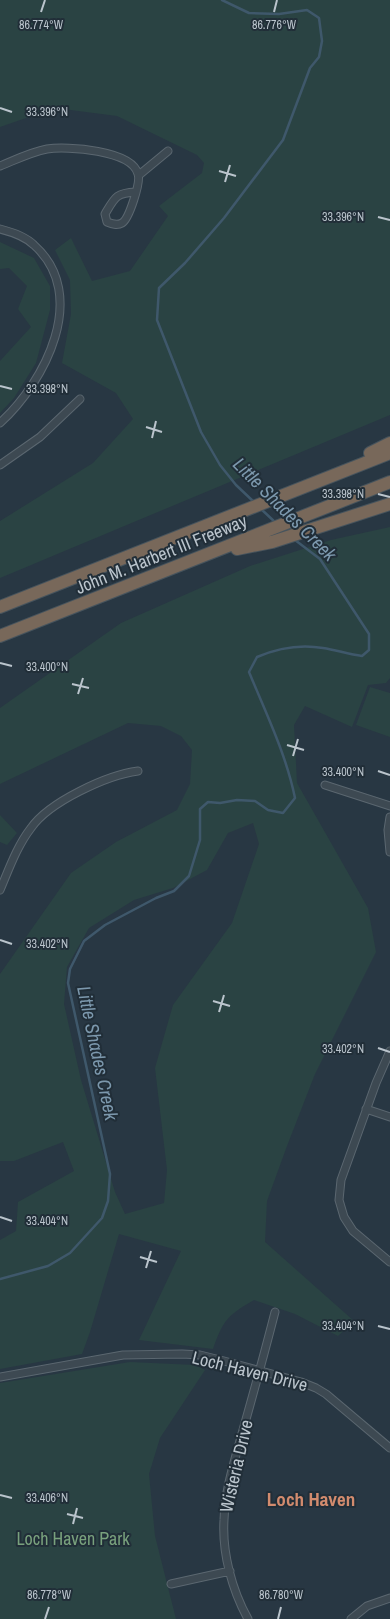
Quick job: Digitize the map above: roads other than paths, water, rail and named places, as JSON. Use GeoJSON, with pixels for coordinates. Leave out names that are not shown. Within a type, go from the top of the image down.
{"type":"FeatureCollection","features":[{"type":"Feature","properties":{"kind":"highway"},"geometry":{"type":"LineString","coordinates":[[305,486],[390,443]]}},
{"type":"Feature","properties":{"kind":"highway","name":"John M. Harbert III Freeway"},"geometry":{"type":"LineString","coordinates":[[0,607],[390,453]]}},
{"type":"Feature","properties":{"kind":"highway","name":"John M. Harbert III Freeway"},"geometry":{"type":"LineString","coordinates":[[0,636],[390,482]]}},
{"type":"Feature","properties":{"kind":"highway"},"geometry":{"type":"LineString","coordinates":[[200,558],[272,542],[390,504]]}},
{"type":"Feature","properties":{"kind":"street"},"geometry":{"type":"LineString","coordinates":[[0,166],[46,150],[81,148],[112,155],[124,160],[134,167],[139,175]]}},
{"type":"Feature","properties":{"kind":"street"},"geometry":{"type":"LineString","coordinates":[[136,192],[121,193],[114,199],[105,214],[107,222],[119,225],[124,222],[136,192],[139,175],[168,151]]}},
{"type":"Feature","properties":{"kind":"street"},"geometry":{"type":"LineString","coordinates":[[0,228],[24,237],[34,244],[52,268],[61,292],[58,324],[45,362],[27,393],[0,423]]}},
{"type":"Feature","properties":{"kind":"street"},"geometry":{"type":"LineString","coordinates":[[0,465],[40,436],[80,399]]}},
{"type":"Feature","properties":{"kind":"street"},"geometry":{"type":"LineString","coordinates":[[0,890],[24,838],[38,818],[58,804],[112,776],[138,771]]}},
{"type":"Feature","properties":{"kind":"street"},"geometry":{"type":"LineString","coordinates":[[325,785],[390,806]]}},
{"type":"Feature","properties":{"kind":"street"},"geometry":{"type":"LineString","coordinates":[[390,817],[388,830],[390,852]]}},
{"type":"Feature","properties":{"kind":"street"},"geometry":{"type":"LineString","coordinates":[[390,1051],[366,1109],[341,1180],[339,1200],[344,1217],[353,1231],[390,1262]]}},
{"type":"Feature","properties":{"kind":"street"},"geometry":{"type":"LineString","coordinates":[[366,1109],[390,1117]]}},
{"type":"Feature","properties":{"kind":"street","name":"Wisteria Drive"},"geometry":{"type":"LineString","coordinates":[[248,1619],[240,1604],[227,1560],[224,1520],[229,1480],[275,1312]]}},
{"type":"Feature","properties":{"kind":"street","name":"Loch Haven Drive"},"geometry":{"type":"LineString","coordinates":[[0,1377],[123,1355],[200,1355],[301,1382],[316,1388],[390,1448]]}},
{"type":"Feature","properties":{"kind":"street"},"geometry":{"type":"LineString","coordinates":[[172,1584],[230,1571]]}},
{"type":"Feature","properties":{"kind":"street"},"geometry":{"type":"LineString","coordinates":[[351,1619],[367,1606],[390,1598]]}},
{"type":"Feature","properties":{"kind":"waterway","name":"Little Shades Creek"},"geometry":{"type":"LineString","coordinates":[[222,0],[249,13],[279,14],[307,10],[319,18],[322,41],[319,57],[310,68],[283,140],[224,218],[185,263],[159,288],[157,320],[201,432],[220,465],[236,485],[254,502]]}},
{"type":"Feature","properties":{"kind":"waterway","name":"Little Shades Creek"},"geometry":{"type":"LineString","coordinates":[[260,508],[276,523]]}},
{"type":"Feature","properties":{"kind":"waterway","name":"Little Shades Creek"},"geometry":{"type":"LineString","coordinates":[[0,1279],[48,1266],[70,1253],[102,1218],[108,1201],[110,1174],[68,983],[70,969],[84,941],[105,925],[156,898],[174,891],[189,876],[200,840],[200,809],[208,802],[255,801],[268,810],[283,813],[295,798],[281,750],[249,672],[257,657],[281,649],[298,647],[323,648],[362,656],[369,650],[369,634],[320,559],[295,540]]}},
{"type":"Feature","properties":{"kind":"district","name":"Loch Haven"},"geometry":{"type":"Point","coordinates":[311,1499]}},
{"type":"Feature","properties":{"kind":"park label","name":"Loch Haven Park"},"geometry":{"type":"Point","coordinates":[73,1538]}}]}
